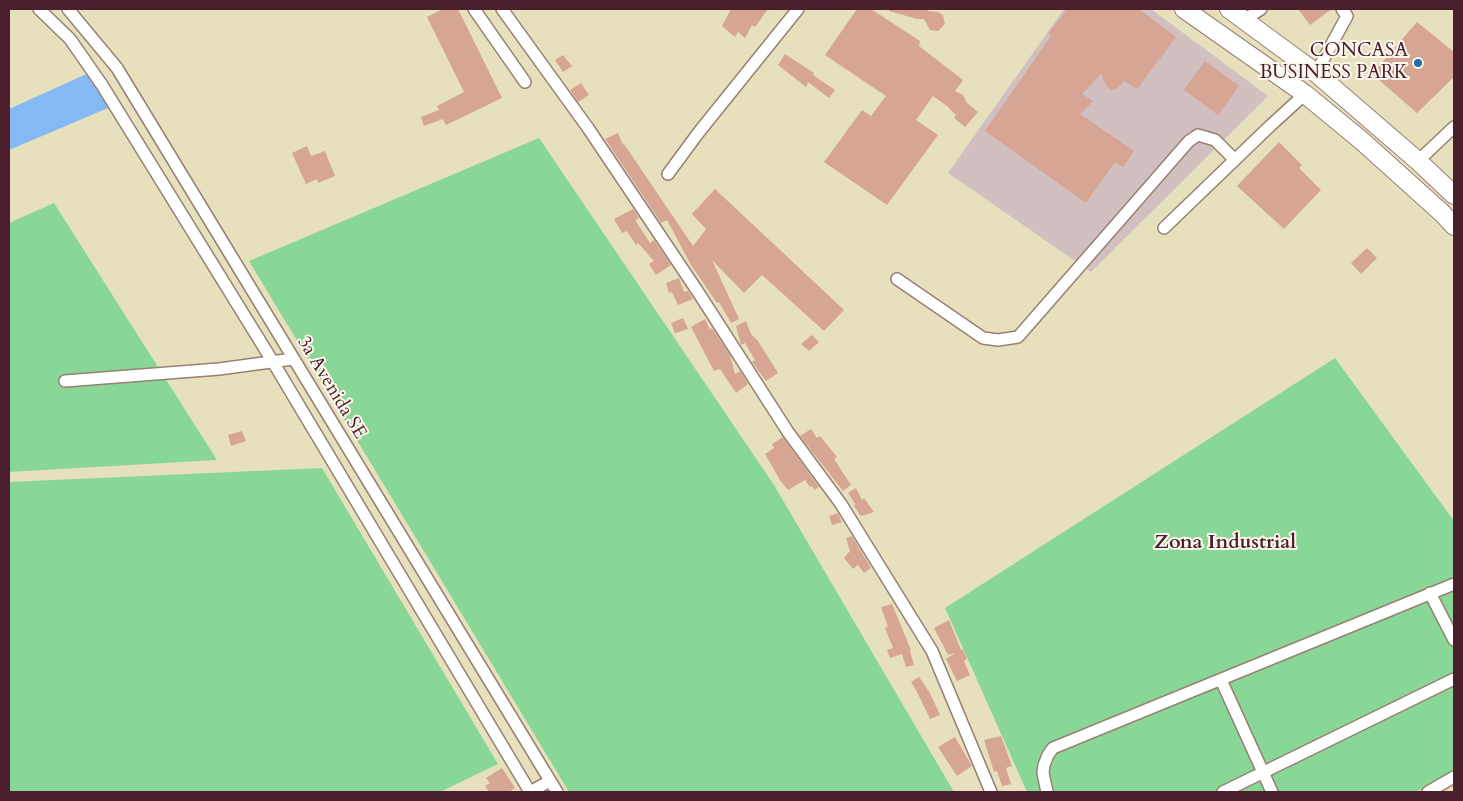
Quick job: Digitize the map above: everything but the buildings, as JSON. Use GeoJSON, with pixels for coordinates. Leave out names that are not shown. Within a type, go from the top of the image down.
{"type":"FeatureCollection","features":[{"type":"Feature","properties":{"kind":"highway"},"geometry":{"type":"LineString","coordinates":[[1184,9],[1305,94],[1369,147],[1442,212],[1454,226]]}},
{"type":"Feature","properties":{"kind":"highway"},"geometry":{"type":"LineString","coordinates":[[1229,9],[1316,73],[1418,161],[1454,195]]}},
{"type":"Feature","properties":{"kind":"street"},"geometry":{"type":"LineString","coordinates":[[39,9],[70,39],[102,84],[273,362],[530,792],[550,781]]}},
{"type":"Feature","properties":{"kind":"street","name":"3a Avenida SE"},"geometry":{"type":"LineString","coordinates":[[68,9],[117,68],[556,792]]}},
{"type":"Feature","properties":{"kind":"street"},"geometry":{"type":"LineString","coordinates":[[474,9],[525,82]]}},
{"type":"Feature","properties":{"kind":"street"},"geometry":{"type":"LineString","coordinates":[[502,9],[599,145],[698,292],[788,432],[841,504],[932,651],[991,792]]}},
{"type":"Feature","properties":{"kind":"street"},"geometry":{"type":"LineString","coordinates":[[668,174],[699,132],[798,9]]}},
{"type":"Feature","properties":{"kind":"street"},"geometry":{"type":"LineString","coordinates":[[1244,20],[1261,9]]}},
{"type":"Feature","properties":{"kind":"street"},"geometry":{"type":"LineString","coordinates":[[1316,73],[1347,16],[1342,9]]}},
{"type":"Feature","properties":{"kind":"street"},"geometry":{"type":"LineString","coordinates":[[1164,228],[1305,94]]}},
{"type":"Feature","properties":{"kind":"street"},"geometry":{"type":"LineString","coordinates":[[1418,161],[1454,127]]}},
{"type":"Feature","properties":{"kind":"street"},"geometry":{"type":"LineString","coordinates":[[897,279],[983,338],[998,340],[1018,336],[1189,140],[1198,135],[1215,140],[1235,160]]}},
{"type":"Feature","properties":{"kind":"street"},"geometry":{"type":"LineString","coordinates":[[65,382],[219,368],[293,359]]}},
{"type":"Feature","properties":{"kind":"street"},"geometry":{"type":"LineString","coordinates":[[1047,792],[1043,773],[1044,765],[1053,748],[1454,584]]}},
{"type":"Feature","properties":{"kind":"street"},"geometry":{"type":"LineString","coordinates":[[1430,593],[1454,640]]}},
{"type":"Feature","properties":{"kind":"street"},"geometry":{"type":"LineString","coordinates":[[1223,792],[1454,679]]}},
{"type":"Feature","properties":{"kind":"street"},"geometry":{"type":"LineString","coordinates":[[1221,680],[1272,792]]}},
{"type":"Feature","properties":{"kind":"street"},"geometry":{"type":"LineString","coordinates":[[1428,792],[1454,778]]}},
{"type":"Feature","properties":{"kind":"shaded area"},"geometry":{"type":"Polygon","coordinates":[[[1064,9],[1151,9],[1268,96],[1091,272],[948,173],[1064,9]]]}},
{"type":"Feature","properties":{"kind":"green space"},"geometry":{"type":"Polygon","coordinates":[[[539,138],[774,485],[954,792],[569,792],[249,261],[539,138]]]}},
{"type":"Feature","properties":{"kind":"green space"},"geometry":{"type":"Polygon","coordinates":[[[54,203],[217,460],[9,472],[9,223],[54,203]]]}},
{"type":"Feature","properties":{"kind":"green space"},"geometry":{"type":"Polygon","coordinates":[[[1335,358],[1454,521],[1454,777],[1415,792],[1027,792],[945,608],[1335,358]]]}},
{"type":"Feature","properties":{"kind":"green space"},"geometry":{"type":"Polygon","coordinates":[[[322,468],[498,764],[440,792],[9,792],[9,482],[322,468]]]}},
{"type":"Feature","properties":{"kind":"water"},"geometry":{"type":"Polygon","coordinates":[[[91,72],[108,108],[9,150],[9,109],[91,72]]]}},
{"type":"Feature","properties":{"kind":"place","name":"CONCASA BUSINESS PARK"},"geometry":{"type":"Point","coordinates":[1418,63]}},
{"type":"Feature","properties":{"kind":"district","name":"Zona Industrial"},"geometry":{"type":"Point","coordinates":[1225,543]}}]}
